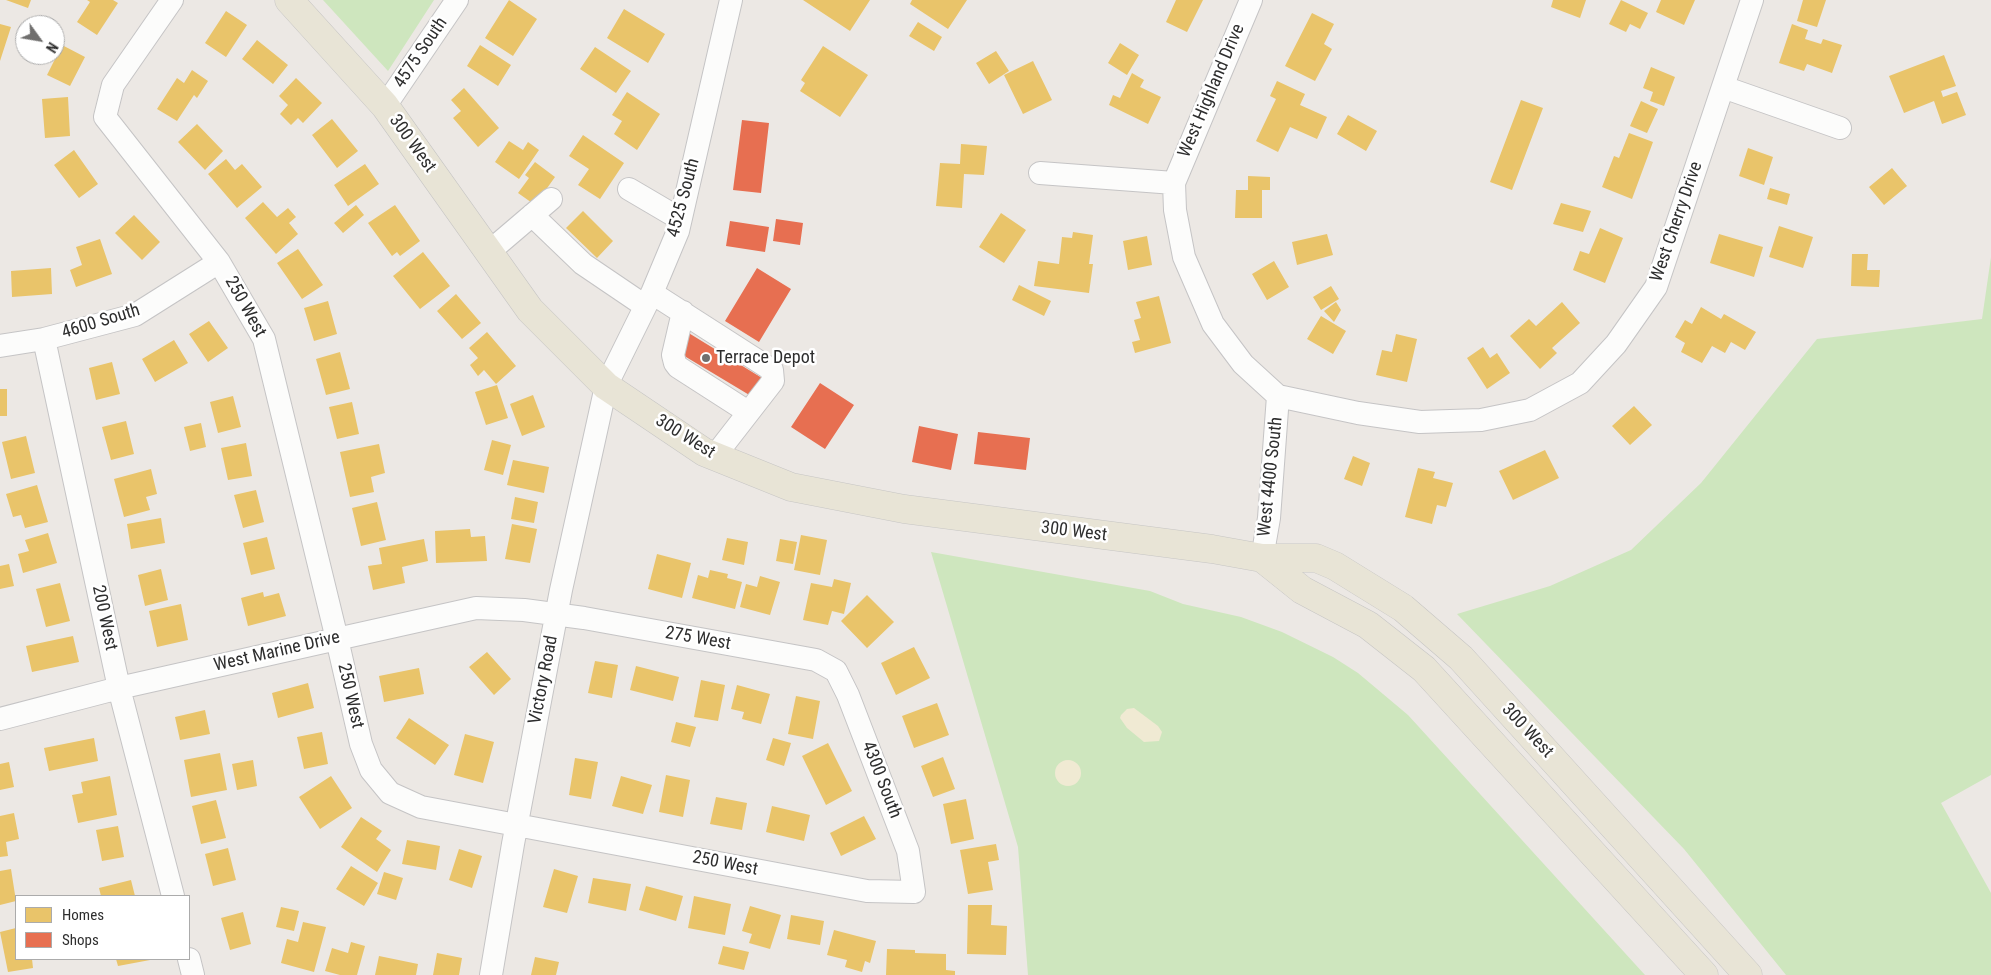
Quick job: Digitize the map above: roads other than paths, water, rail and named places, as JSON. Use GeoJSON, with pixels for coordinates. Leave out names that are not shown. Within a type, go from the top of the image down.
{"type":"FeatureCollection","features":[{"type":"Feature","properties":{"kind":"main road","name":"300 West"},"geometry":{"type":"LineString","coordinates":[[289,0],[385,106],[530,310],[606,386],[714,457],[791,486],[904,509],[1212,548],[1262,558],[1316,558],[1322,561],[1387,596],[1433,631],[1474,671],[1748,975]]}},
{"type":"Feature","properties":{"kind":"main road","name":"300 West"},"geometry":{"type":"LineString","coordinates":[[1262,558],[1302,590],[1368,625],[1424,669],[1704,975]]}},
{"type":"Feature","properties":{"kind":"street","name":"250 West"},"geometry":{"type":"LineString","coordinates":[[172,0],[113,85],[105,117],[219,262],[264,339],[361,744],[371,770],[390,793],[421,807],[867,891],[914,892]]}},
{"type":"Feature","properties":{"kind":"street","name":"4575 South"},"geometry":{"type":"LineString","coordinates":[[385,106],[457,0]]}},
{"type":"Feature","properties":{"kind":"street","name":"4525 South"},"geometry":{"type":"LineString","coordinates":[[606,386],[648,300],[680,219],[731,0]]}},
{"type":"Feature","properties":{"kind":"street","name":"West Highland Drive"},"geometry":{"type":"LineString","coordinates":[[1251,0],[1174,183],[1175,210],[1184,257],[1213,324],[1243,364],[1278,396]]}},
{"type":"Feature","properties":{"kind":"street","name":"West Cherry Drive"},"geometry":{"type":"LineString","coordinates":[[1278,396],[1358,413],[1420,422],[1481,420],[1530,410],[1580,383],[1616,344],[1656,288],[1752,0]]}},
{"type":"Feature","properties":{"kind":"street"},"geometry":{"type":"LineString","coordinates":[[1723,87],[1840,128]]}},
{"type":"Feature","properties":{"kind":"street"},"geometry":{"type":"LineString","coordinates":[[1040,172],[1174,183]]}},
{"type":"Feature","properties":{"kind":"street"},"geometry":{"type":"LineString","coordinates":[[629,189],[680,219]]}},
{"type":"Feature","properties":{"kind":"street"},"geometry":{"type":"LineString","coordinates":[[490,252],[551,199]]}},
{"type":"Feature","properties":{"kind":"street"},"geometry":{"type":"LineString","coordinates":[[532,215],[583,264],[648,300],[683,312],[772,370],[773,381],[714,457]]}},
{"type":"Feature","properties":{"kind":"street","name":"4600 South"},"geometry":{"type":"LineString","coordinates":[[0,346],[44,339],[136,315],[219,262]]}},
{"type":"Feature","properties":{"kind":"street"},"geometry":{"type":"LineString","coordinates":[[683,312],[673,354],[678,368],[748,412]]}},
{"type":"Feature","properties":{"kind":"street","name":"200 West"},"geometry":{"type":"LineString","coordinates":[[44,339],[119,688],[173,895]]}},
{"type":"Feature","properties":{"kind":"street","name":"Victory Road"},"geometry":{"type":"LineString","coordinates":[[491,975],[556,616],[606,386]]}},
{"type":"Feature","properties":{"kind":"street","name":"West 4400 South"},"geometry":{"type":"LineString","coordinates":[[1262,558],[1268,518],[1278,396]]}},
{"type":"Feature","properties":{"kind":"street","name":"West Marine Drive"},"geometry":{"type":"LineString","coordinates":[[0,719],[119,688],[476,608],[524,610],[556,616]]}},
{"type":"Feature","properties":{"kind":"street","name":"275 West"},"geometry":{"type":"LineString","coordinates":[[556,616],[584,618],[816,660],[836,671]]}},
{"type":"Feature","properties":{"kind":"street","name":"4300 South"},"geometry":{"type":"LineString","coordinates":[[836,671],[848,695],[908,851],[914,892]]}},
{"type":"Feature","properties":{"kind":"street"},"geometry":{"type":"LineString","coordinates":[[189,960],[193,975]]}},
{"type":"Feature","properties":{"kind":"place","name":"Terrace Depot"},"geometry":{"type":"Point","coordinates":[706,358]}}]}
